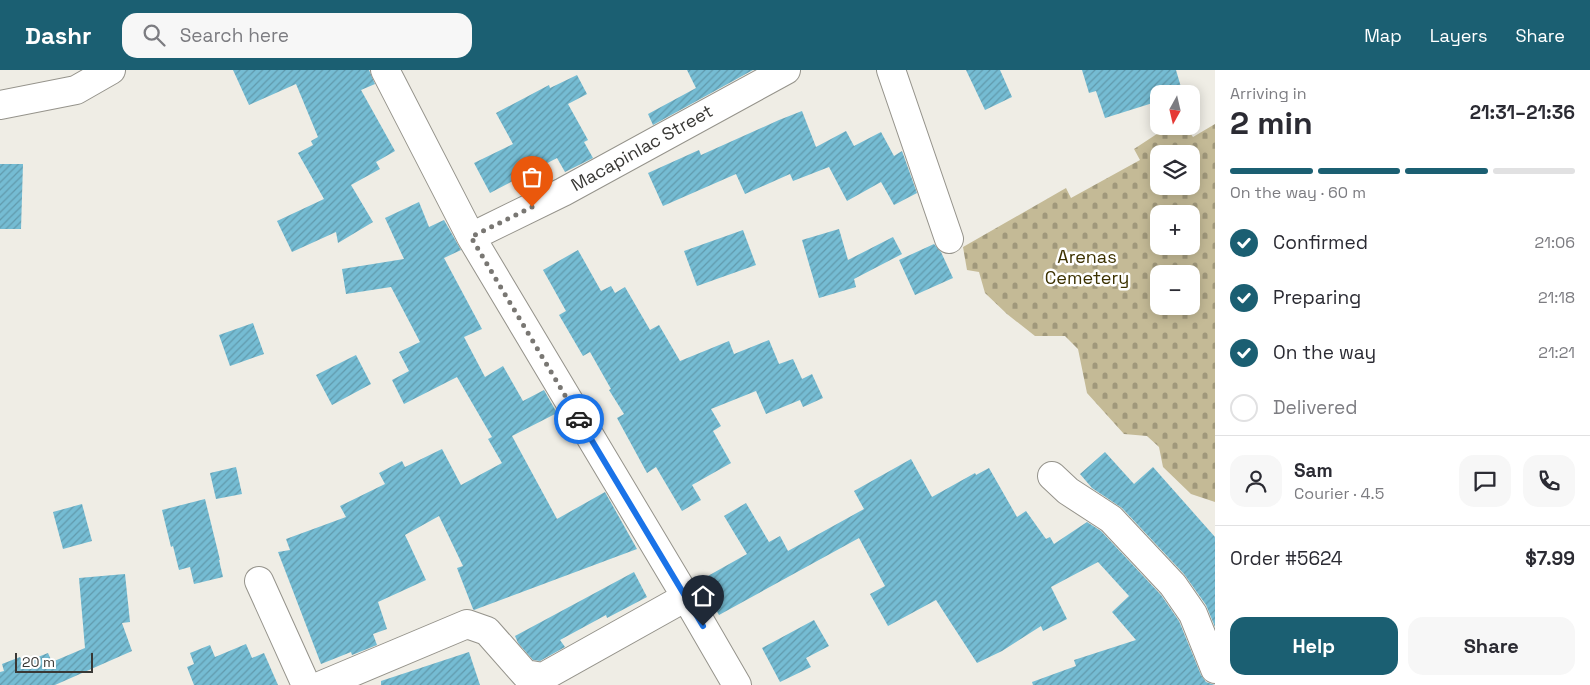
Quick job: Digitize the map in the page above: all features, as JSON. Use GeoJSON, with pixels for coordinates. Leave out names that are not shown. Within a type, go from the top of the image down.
{"type":"FeatureCollection","features":[{"type":"Feature","properties":{"kind":"street"},"geometry":{"type":"LineString","coordinates":[[0,105],[76,90],[111,70]]}},
{"type":"Feature","properties":{"kind":"street"},"geometry":{"type":"LineString","coordinates":[[385,70],[471,237],[737,685]]}},
{"type":"Feature","properties":{"kind":"street","name":"Macapinlac Street"},"geometry":{"type":"LineString","coordinates":[[471,237],[563,192],[786,70]]}},
{"type":"Feature","properties":{"kind":"street"},"geometry":{"type":"LineString","coordinates":[[891,70],[949,239]]}},
{"type":"Feature","properties":{"kind":"street"},"geometry":{"type":"LineString","coordinates":[[1052,476],[1068,491],[1111,519],[1173,585],[1192,614],[1215,669]]}},
{"type":"Feature","properties":{"kind":"street"},"geometry":{"type":"LineString","coordinates":[[259,581],[306,685]]}},
{"type":"Feature","properties":{"kind":"street"},"geometry":{"type":"LineString","coordinates":[[322,685],[467,624],[487,631],[525,674],[542,677],[686,597]]}},
{"type":"Feature","properties":{"kind":"green space","name":"Arenas Cemetery"},"geometry":{"type":"Polygon","coordinates":[[[1215,124],[1215,502],[1191,494],[1163,467],[1159,447],[1147,436],[1124,434],[1087,393],[1078,349],[1065,336],[1035,336],[1007,314],[985,293],[979,272],[967,270],[963,247],[1066,188],[1071,198],[1140,160],[1134,149],[1155,135],[1192,135],[1193,137],[1200,135],[1200,133],[1215,124]]]}},
{"type":"Feature","properties":{"kind":"building"},"geometry":{"type":"Polygon","coordinates":[[[233,70],[369,70],[375,84],[361,90],[395,151],[376,162],[380,169],[351,185],[373,222],[338,243],[336,232],[292,252],[277,221],[324,199],[298,153],[313,145],[311,141],[318,137],[296,84],[249,105],[233,70]]]}},
{"type":"Feature","properties":{"kind":"building"},"geometry":{"type":"Polygon","coordinates":[[[687,70],[753,70],[653,125],[648,114],[696,88],[687,70]]]}},
{"type":"Feature","properties":{"kind":"building"},"geometry":{"type":"Polygon","coordinates":[[[966,70],[1000,70],[1012,97],[985,110],[966,70]]]}},
{"type":"Feature","properties":{"kind":"building"},"geometry":{"type":"Polygon","coordinates":[[[1082,70],[1176,70],[1180,85],[1150,85],[1150,104],[1105,118],[1096,91],[1089,93],[1082,70]]]}},
{"type":"Feature","properties":{"kind":"building"},"geometry":{"type":"Polygon","coordinates":[[[577,75],[587,94],[568,104],[588,140],[584,142],[593,158],[565,172],[557,158],[490,193],[474,163],[513,144],[496,113],[549,85],[550,88],[577,75]]]}},
{"type":"Feature","properties":{"kind":"building"},"geometry":{"type":"Polygon","coordinates":[[[802,111],[816,147],[846,131],[854,146],[881,132],[894,156],[902,151],[917,193],[894,205],[881,182],[847,201],[829,167],[793,181],[790,174],[745,194],[736,174],[663,206],[648,173],[699,150],[701,155],[802,111]]]}},
{"type":"Feature","properties":{"kind":"building"},"geometry":{"type":"Polygon","coordinates":[[[0,164],[23,164],[21,229],[0,229],[0,164]]]}},
{"type":"Feature","properties":{"kind":"building"},"geometry":{"type":"Polygon","coordinates":[[[419,202],[429,227],[444,220],[461,250],[444,258],[482,329],[464,337],[485,377],[503,366],[523,401],[544,390],[557,413],[512,436],[557,519],[605,492],[637,549],[474,610],[457,568],[463,566],[439,516],[405,535],[426,580],[378,602],[387,629],[373,634],[377,645],[352,655],[351,652],[321,664],[278,552],[290,550],[286,539],[346,517],[340,506],[385,484],[379,473],[402,461],[405,467],[442,449],[461,485],[502,463],[488,439],[492,437],[457,377],[404,404],[392,380],[409,371],[399,352],[420,342],[391,287],[346,294],[342,269],[404,259],[385,218],[419,202]]]}},
{"type":"Feature","properties":{"kind":"building"},"geometry":{"type":"Polygon","coordinates":[[[839,229],[848,260],[893,237],[902,254],[854,279],[856,287],[819,298],[802,240],[839,229]]]}},
{"type":"Feature","properties":{"kind":"building"},"geometry":{"type":"Polygon","coordinates":[[[743,230],[756,265],[697,286],[684,251],[743,230]]]}},
{"type":"Feature","properties":{"kind":"building"},"geometry":{"type":"Polygon","coordinates":[[[934,244],[941,252],[953,278],[915,295],[899,260],[934,244]]]}},
{"type":"Feature","properties":{"kind":"building"},"geometry":{"type":"Polygon","coordinates":[[[578,250],[601,291],[611,286],[615,293],[625,287],[650,330],[659,325],[680,361],[729,341],[734,354],[769,340],[779,364],[793,359],[802,379],[812,374],[823,398],[803,407],[800,400],[766,414],[756,391],[711,409],[721,426],[713,431],[731,463],[692,485],[701,500],[682,511],[656,467],[647,473],[617,418],[624,414],[609,390],[611,389],[590,352],[583,356],[559,315],[566,311],[543,270],[578,250]]]}},
{"type":"Feature","properties":{"kind":"building"},"geometry":{"type":"Polygon","coordinates":[[[253,323],[264,354],[230,366],[219,335],[253,323]]]}},
{"type":"Feature","properties":{"kind":"building"},"geometry":{"type":"Polygon","coordinates":[[[356,355],[371,384],[332,405],[316,375],[356,355]]]}},
{"type":"Feature","properties":{"kind":"building"},"geometry":{"type":"Polygon","coordinates":[[[1105,452],[1134,484],[1153,467],[1215,537],[1215,627],[1206,605],[1184,574],[1122,508],[1092,488],[1080,474],[1105,452]]]}},
{"type":"Feature","properties":{"kind":"building"},"geometry":{"type":"Polygon","coordinates":[[[911,459],[932,497],[975,473],[976,475],[989,468],[1017,517],[1026,511],[1046,539],[1050,537],[1054,544],[1087,522],[1101,531],[1161,595],[1179,621],[1201,675],[1206,682],[1215,685],[1033,685],[1032,682],[1076,666],[1074,660],[1136,640],[1112,612],[1129,596],[1098,562],[1051,587],[1067,619],[1043,631],[1041,626],[1002,651],[977,663],[936,600],[888,626],[870,594],[885,586],[859,538],[719,615],[699,581],[747,554],[724,516],[746,503],[769,542],[780,536],[788,551],[864,509],[854,491],[911,459]]]}},
{"type":"Feature","properties":{"kind":"building"},"geometry":{"type":"Polygon","coordinates":[[[236,467],[242,494],[216,499],[210,473],[236,467]]]}},
{"type":"Feature","properties":{"kind":"building"},"geometry":{"type":"Polygon","coordinates":[[[205,499],[223,577],[194,584],[190,567],[179,570],[162,510],[205,499]]]}},
{"type":"Feature","properties":{"kind":"building"},"geometry":{"type":"Polygon","coordinates":[[[82,504],[92,541],[63,549],[53,512],[82,504]]]}},
{"type":"Feature","properties":{"kind":"building"},"geometry":{"type":"Polygon","coordinates":[[[634,572],[647,597],[607,618],[606,615],[560,640],[565,647],[540,661],[533,660],[518,643],[515,636],[634,572]]]}},
{"type":"Feature","properties":{"kind":"building"},"geometry":{"type":"Polygon","coordinates":[[[125,574],[130,622],[122,623],[132,651],[55,685],[0,685],[0,672],[4,671],[2,664],[20,657],[23,663],[48,653],[52,662],[85,648],[79,578],[125,574]]]}},
{"type":"Feature","properties":{"kind":"building"},"geometry":{"type":"Polygon","coordinates":[[[814,620],[829,646],[806,658],[811,667],[780,682],[762,648],[814,620]]]}},
{"type":"Feature","properties":{"kind":"building"},"geometry":{"type":"Polygon","coordinates":[[[246,644],[252,658],[264,653],[278,685],[194,685],[187,667],[194,664],[190,653],[210,645],[215,657],[246,644]]]}},
{"type":"Feature","properties":{"kind":"building"},"geometry":{"type":"Polygon","coordinates":[[[469,652],[480,685],[381,685],[381,681],[469,652]]]}},
{"type":"Feature","properties":{"kind":"way so far"},"geometry":{"type":"LineString","coordinates":[[532,207],[471,237],[579,419]]}},
{"type":"Feature","properties":{"kind":"route"},"geometry":{"type":"LineString","coordinates":[[579,419],[703,626]]}}]}
